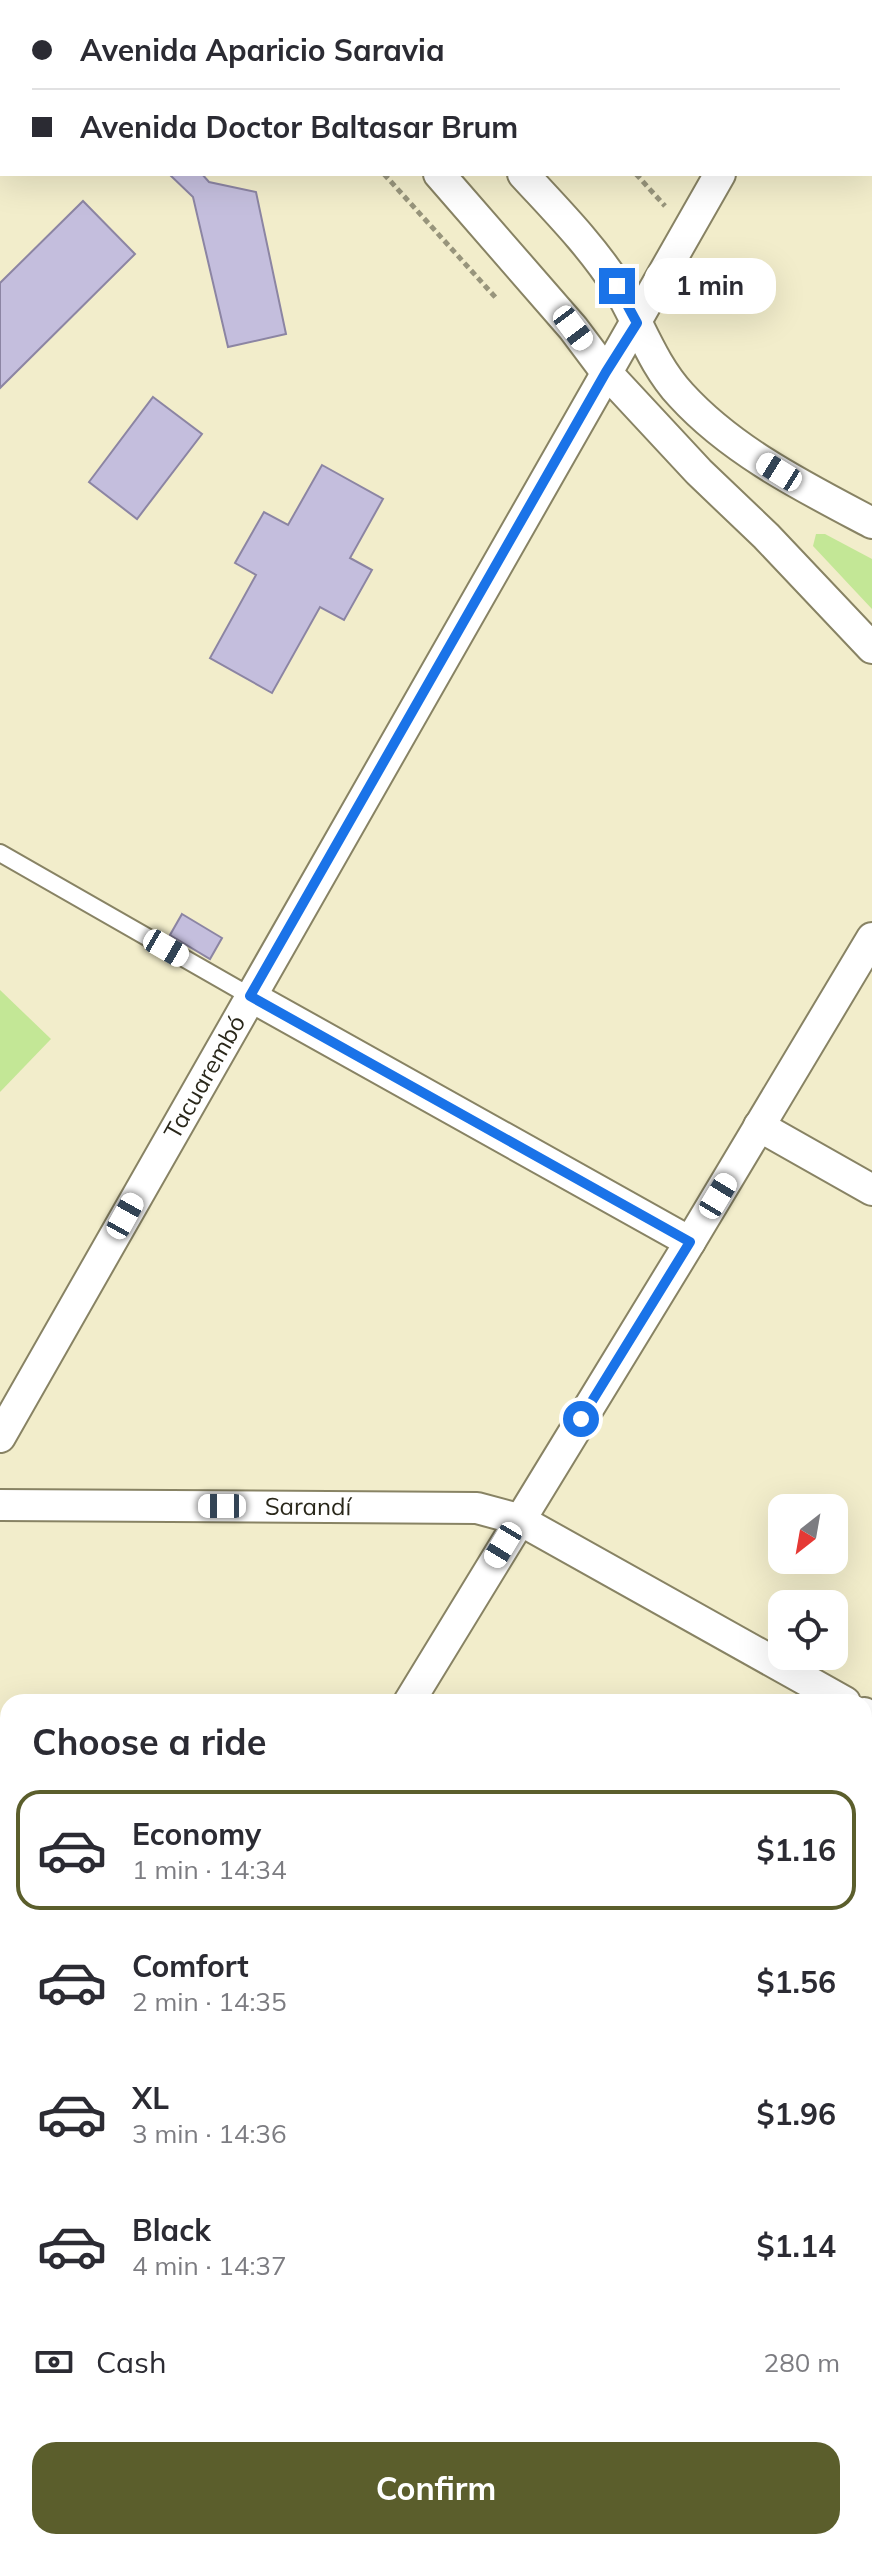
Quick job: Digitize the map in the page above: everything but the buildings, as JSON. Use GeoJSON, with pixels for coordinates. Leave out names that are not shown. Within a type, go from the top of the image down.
{"type":"FeatureCollection","features":[{"type":"Feature","properties":{"kind":"street"},"geometry":{"type":"LineString","coordinates":[[441,176],[573,328],[606,372],[872,648]]}},
{"type":"Feature","properties":{"kind":"street"},"geometry":{"type":"LineString","coordinates":[[525,176],[592,250],[617,286],[656,362],[681,396],[753,455],[872,523]]}},
{"type":"Feature","properties":{"kind":"street","name":"Tacuarembó"},"geometry":{"type":"LineString","coordinates":[[0,1437],[719,176]]}},
{"type":"Feature","properties":{"kind":"street"},"geometry":{"type":"LineString","coordinates":[[414,1694],[872,938]]}},
{"type":"Feature","properties":{"kind":"street"},"geometry":{"type":"LineString","coordinates":[[250,996],[690,1242]]}},
{"type":"Feature","properties":{"kind":"street"},"geometry":{"type":"LineString","coordinates":[[759,1126],[872,1190]]}},
{"type":"Feature","properties":{"kind":"street","name":"Sarandí"},"geometry":{"type":"LineString","coordinates":[[0,1505],[477,1508],[518,1519],[831,1694]]}},
{"type":"Feature","properties":{"kind":"lane"},"geometry":{"type":"LineString","coordinates":[[0,853],[250,996]]}},
{"type":"Feature","properties":{"kind":"path"},"geometry":{"type":"LineString","coordinates":[[386,176],[501,302]]}},
{"type":"Feature","properties":{"kind":"green space"},"geometry":{"type":"Polygon","coordinates":[[[816,534],[825,534],[872,559],[872,609],[813,546],[816,534]]]}},
{"type":"Feature","properties":{"kind":"green space"},"geometry":{"type":"Polygon","coordinates":[[[0,990],[51,1039],[0,1092],[0,990]]]}},
{"type":"Feature","properties":{"kind":"route"},"geometry":{"type":"LineString","coordinates":[[581,1419],[690,1242],[250,996],[606,372],[637,323],[617,286]]}}]}
